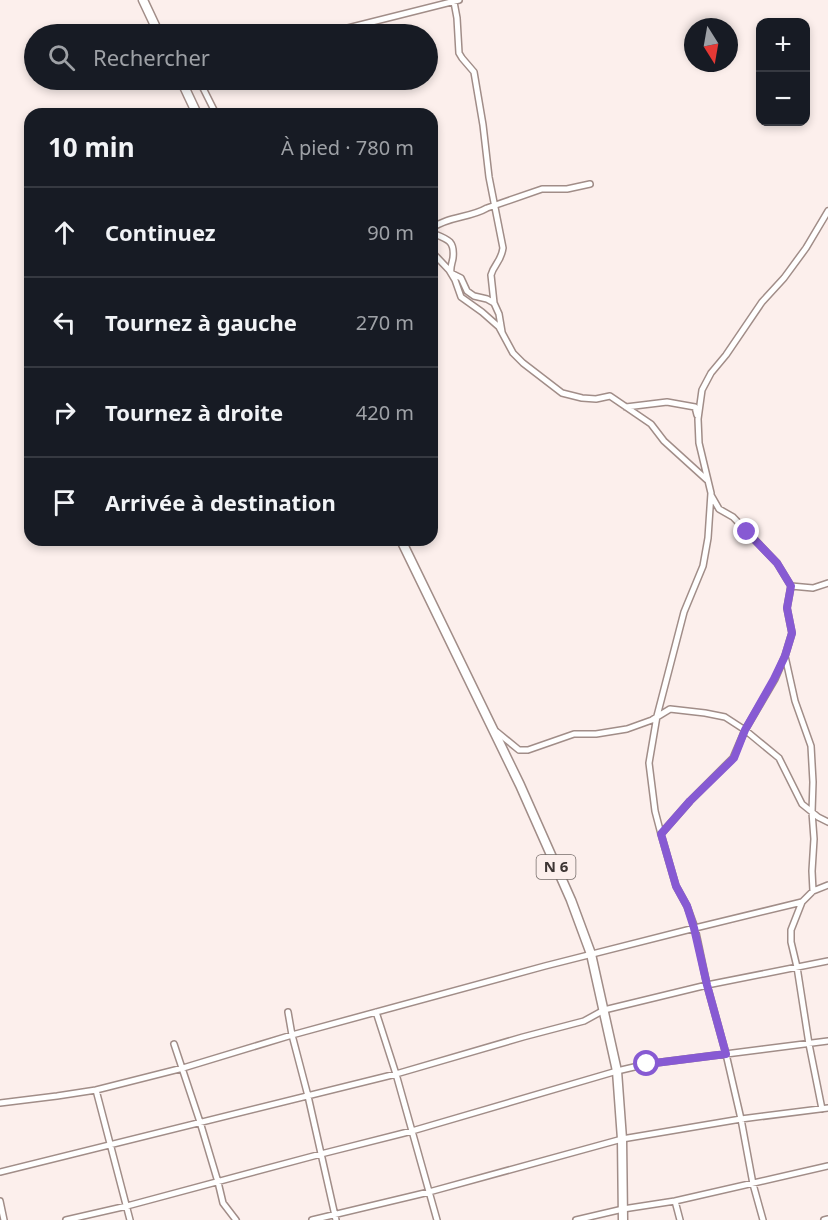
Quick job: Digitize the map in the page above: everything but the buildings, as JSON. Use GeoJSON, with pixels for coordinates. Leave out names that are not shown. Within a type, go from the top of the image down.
{"type":"FeatureCollection","features":[{"type":"Feature","properties":{"kind":"main road"},"geometry":{"type":"LineString","coordinates":[[143,0],[154,24]]}},
{"type":"Feature","properties":{"kind":"main road"},"geometry":{"type":"LineString","coordinates":[[186,90],[194,108]]}},
{"type":"Feature","properties":{"kind":"main road","name":"N 6"},"geometry":{"type":"LineString","coordinates":[[404,546],[520,785],[571,900],[591,954],[617,1071],[622,1139],[623,1220]]}},
{"type":"Feature","properties":{"kind":"street"},"geometry":{"type":"LineString","coordinates":[[364,24],[457,1],[459,53],[474,72],[494,205],[503,248],[502,257],[491,272],[494,303],[499,314],[503,337]]}},
{"type":"Feature","properties":{"kind":"street"},"geometry":{"type":"LineString","coordinates":[[204,90],[213,108]]}},
{"type":"Feature","properties":{"kind":"street"},"geometry":{"type":"LineString","coordinates":[[438,224],[447,219],[479,213],[494,205],[542,189],[567,189],[590,184]]}},
{"type":"Feature","properties":{"kind":"street"},"geometry":{"type":"LineString","coordinates":[[661,834],[690,801],[734,758],[745,730],[785,656],[792,633],[787,608],[791,586],[777,563],[734,517],[719,509],[711,493],[699,443],[698,419],[702,390],[711,373],[762,302],[784,278],[806,248],[828,211]]}},
{"type":"Feature","properties":{"kind":"street"},"geometry":{"type":"LineString","coordinates":[[438,236],[452,243],[451,273]]}},
{"type":"Feature","properties":{"kind":"street"},"geometry":{"type":"LineString","coordinates":[[438,259],[451,273],[461,297],[499,327],[513,353],[523,363],[562,393],[596,399],[610,396],[651,424],[663,441],[707,480]]}},
{"type":"Feature","properties":{"kind":"street"},"geometry":{"type":"LineString","coordinates":[[451,273],[461,278],[467,291],[474,296],[494,303]]}},
{"type":"Feature","properties":{"kind":"street"},"geometry":{"type":"LineString","coordinates":[[625,407],[667,402],[695,407],[698,419]]}},
{"type":"Feature","properties":{"kind":"street"},"geometry":{"type":"LineString","coordinates":[[711,493],[708,538],[703,566],[684,612],[657,716],[649,763],[655,811],[676,886],[687,906],[694,928],[726,1054],[753,1184],[763,1220]]}},
{"type":"Feature","properties":{"kind":"street"},"geometry":{"type":"LineString","coordinates":[[791,586],[813,588],[828,584]]}},
{"type":"Feature","properties":{"kind":"street"},"geometry":{"type":"LineString","coordinates":[[785,656],[795,700],[811,746],[813,891]]}},
{"type":"Feature","properties":{"kind":"street"},"geometry":{"type":"LineString","coordinates":[[493,730],[519,750],[528,750],[574,734],[596,734],[627,729],[651,720],[670,709],[725,717],[779,758],[802,804],[828,822]]}},
{"type":"Feature","properties":{"kind":"street"},"geometry":{"type":"LineString","coordinates":[[312,1220],[335,1217],[622,1139],[741,1119],[825,1108],[809,1044],[797,967],[790,942],[791,930],[802,902],[813,891],[828,885]]}},
{"type":"Feature","properties":{"kind":"street"},"geometry":{"type":"LineString","coordinates":[[0,1103],[96,1090],[183,1068],[292,1035],[591,954],[802,902]]}},
{"type":"Feature","properties":{"kind":"street"},"geometry":{"type":"LineString","coordinates":[[0,1172],[396,1074],[584,1021],[604,1010],[707,985],[828,961]]}},
{"type":"Feature","properties":{"kind":"street"},"geometry":{"type":"LineString","coordinates":[[288,1012],[335,1217]]}},
{"type":"Feature","properties":{"kind":"street"},"geometry":{"type":"LineString","coordinates":[[376,1012],[437,1220]]}},
{"type":"Feature","properties":{"kind":"street"},"geometry":{"type":"LineString","coordinates":[[66,1220],[412,1131],[617,1071],[647,1064],[828,1041]]}},
{"type":"Feature","properties":{"kind":"street"},"geometry":{"type":"LineString","coordinates":[[174,1044],[200,1122],[223,1203],[236,1220]]}},
{"type":"Feature","properties":{"kind":"street"},"geometry":{"type":"LineString","coordinates":[[96,1090],[130,1220]]}},
{"type":"Feature","properties":{"kind":"street"},"geometry":{"type":"LineString","coordinates":[[576,1220],[623,1209],[675,1201],[828,1166]]}},
{"type":"Feature","properties":{"kind":"street"},"geometry":{"type":"LineString","coordinates":[[0,1201],[4,1220]]}},
{"type":"Feature","properties":{"kind":"street"},"geometry":{"type":"LineString","coordinates":[[675,1201],[680,1220]]}},
{"type":"Feature","properties":{"kind":"route"},"geometry":{"type":"LineString","coordinates":[[647,1064],[726,1054],[694,928],[687,906],[676,886],[661,834],[690,801],[734,758],[745,730],[785,656],[792,633],[787,608],[791,586],[777,563],[747,532]]}}]}
